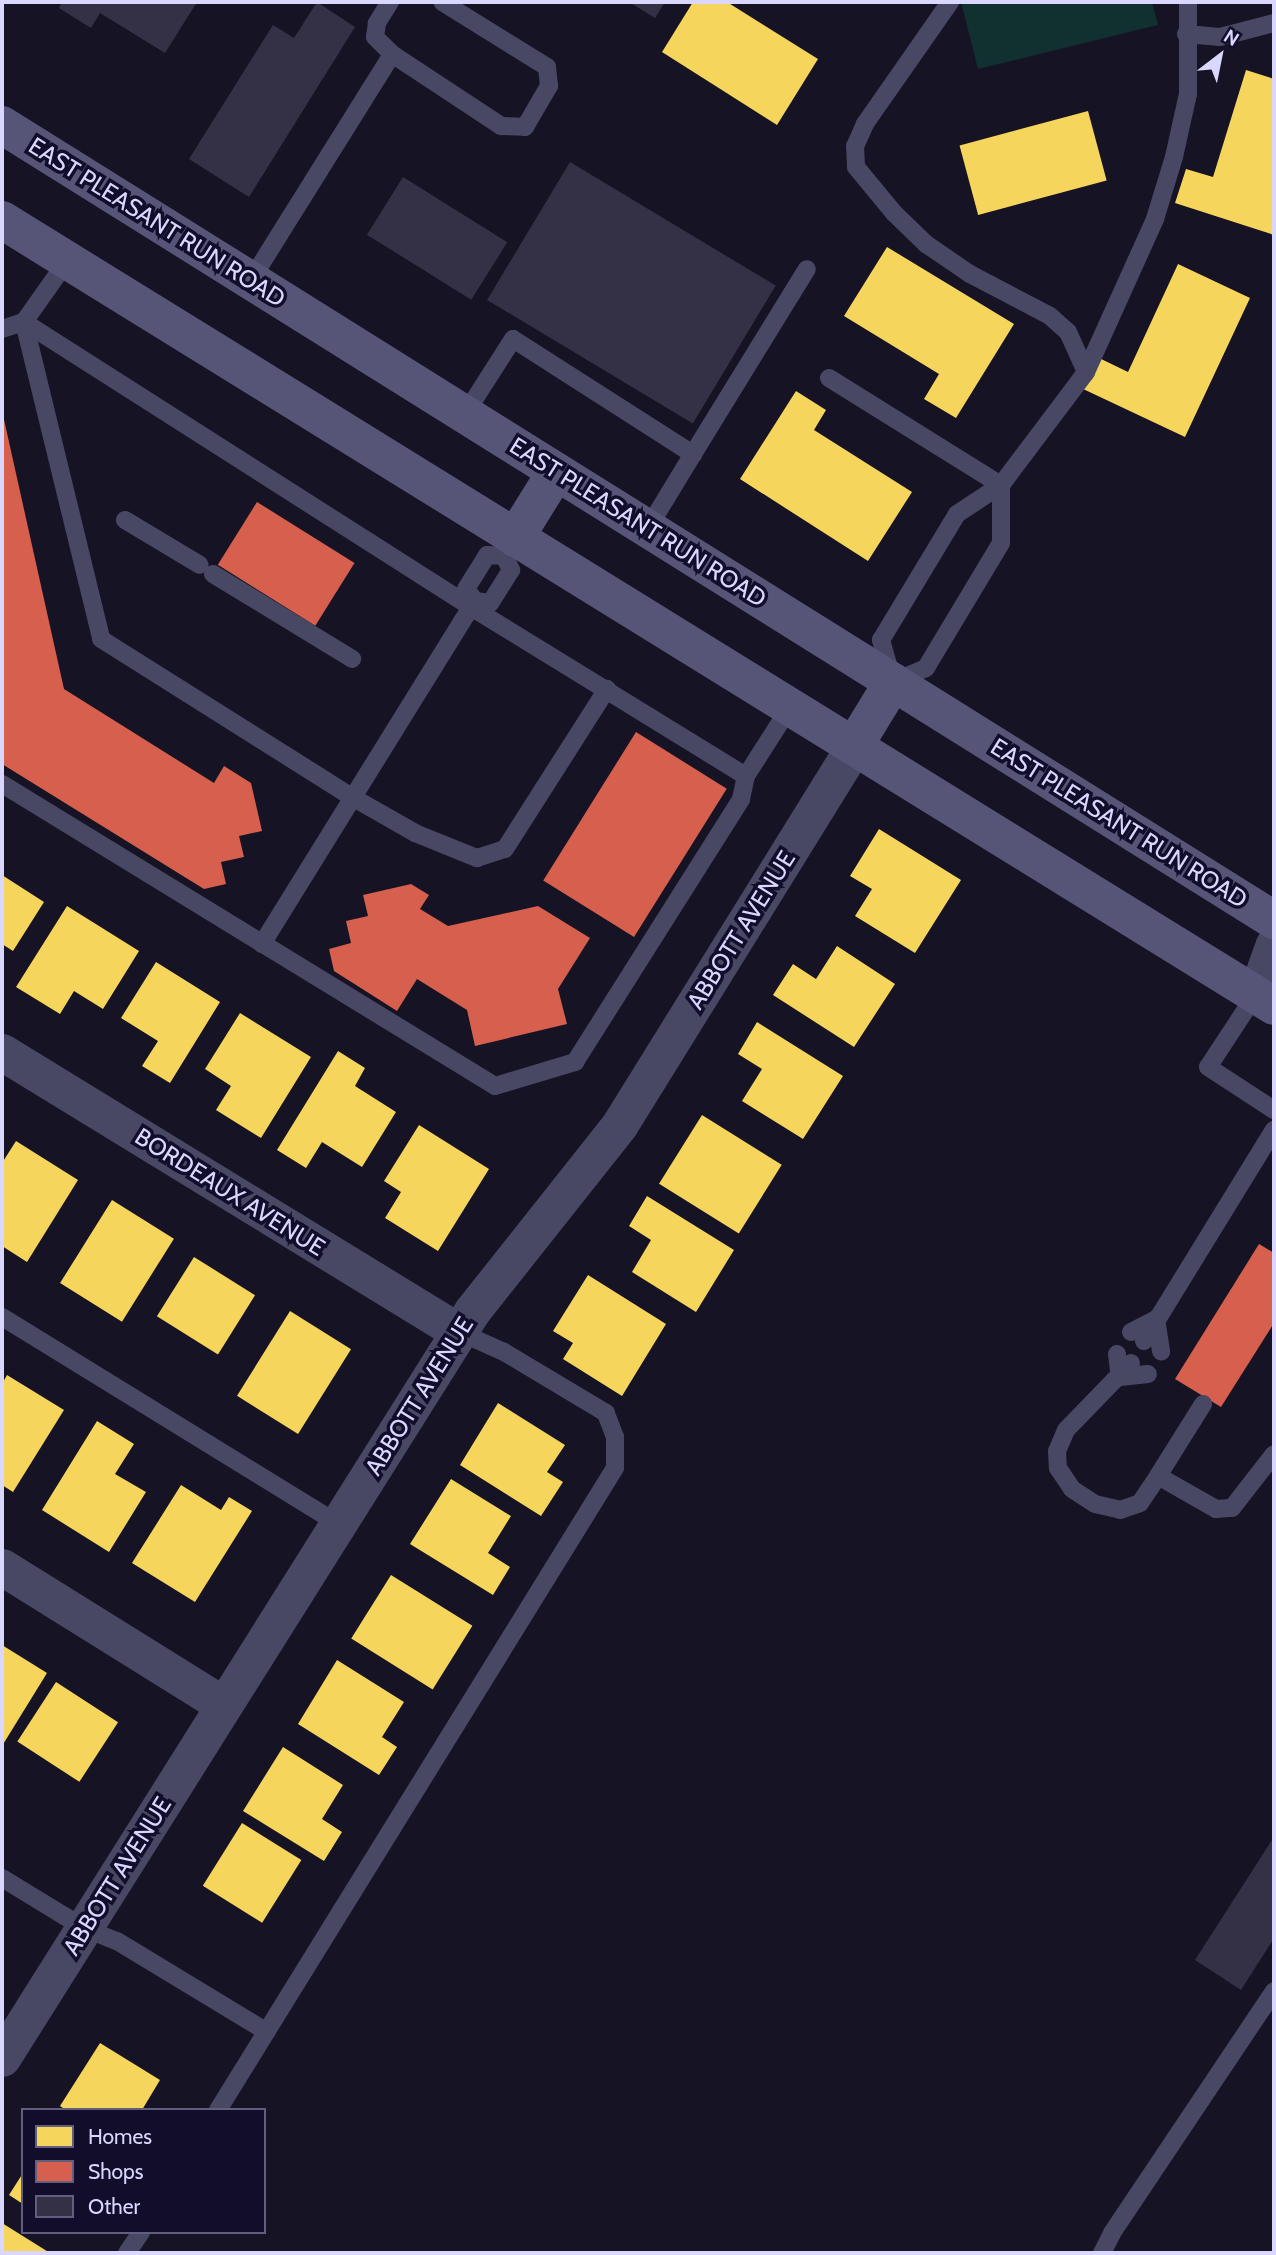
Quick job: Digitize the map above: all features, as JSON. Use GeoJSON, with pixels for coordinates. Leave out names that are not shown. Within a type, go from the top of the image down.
{"type":"FeatureCollection","features":[{"type":"Feature","properties":{"kind":"main road","name":"EAST PLEASANT RUN ROAD"},"geometry":{"type":"LineString","coordinates":[[2,125],[1274,920]]}},
{"type":"Feature","properties":{"kind":"main road"},"geometry":{"type":"LineString","coordinates":[[2,220],[510,547],[790,707],[1265,1000]]}},
{"type":"Feature","properties":{"kind":"main road"},"geometry":{"type":"LineString","coordinates":[[510,547],[556,471]]}},
{"type":"Feature","properties":{"kind":"main road"},"geometry":{"type":"LineString","coordinates":[[854,746],[893,682]]}},
{"type":"Feature","properties":{"kind":"street","name":"ABBOTT AVENUE"},"geometry":{"type":"LineString","coordinates":[[2,2058],[472,1311],[620,1124],[854,746]]}},
{"type":"Feature","properties":{"kind":"street"},"geometry":{"type":"LineString","coordinates":[[1265,1000],[1274,944]]}},
{"type":"Feature","properties":{"kind":"street","name":"BORDEAUX AVENUE"},"geometry":{"type":"LineString","coordinates":[[2,1052],[459,1332]]}},
{"type":"Feature","properties":{"kind":"street"},"geometry":{"type":"LineString","coordinates":[[2,1567],[224,1705]]}},
{"type":"Feature","properties":{"kind":"lane"},"geometry":{"type":"LineString","coordinates":[[390,2],[377,23],[375,37],[391,54],[501,126],[525,127],[549,86],[547,67],[442,2]]}},
{"type":"Feature","properties":{"kind":"lane"},"geometry":{"type":"LineString","coordinates":[[950,2],[865,124],[855,146],[856,166],[894,213],[926,244],[970,274],[1050,316],[1068,332],[1086,372]]}},
{"type":"Feature","properties":{"kind":"lane"},"geometry":{"type":"LineString","coordinates":[[1001,485],[1001,543],[926,668],[893,682],[881,639],[957,514],[1001,485],[1086,372],[1155,219],[1171,169],[1188,94],[1188,2]]}},
{"type":"Feature","properties":{"kind":"lane"},"geometry":{"type":"LineString","coordinates":[[1186,34],[1220,37],[1274,23]]}},
{"type":"Feature","properties":{"kind":"lane"},"geometry":{"type":"LineString","coordinates":[[251,280],[391,54]]}},
{"type":"Feature","properties":{"kind":"lane"},"geometry":{"type":"LineString","coordinates":[[2,329],[24,323],[67,261]]}},
{"type":"Feature","properties":{"kind":"lane"},"geometry":{"type":"LineString","coordinates":[[648,528],[807,269]]}},
{"type":"Feature","properties":{"kind":"lane"},"geometry":{"type":"LineString","coordinates":[[2,316],[24,323],[746,776]]}},
{"type":"Feature","properties":{"kind":"lane"},"geometry":{"type":"LineString","coordinates":[[24,323],[101,639],[352,797],[415,833],[477,858],[505,849],[607,689]]}},
{"type":"Feature","properties":{"kind":"lane"},"geometry":{"type":"LineString","coordinates":[[465,414],[513,339],[693,454]]}},
{"type":"Feature","properties":{"kind":"lane"},"geometry":{"type":"LineString","coordinates":[[829,378],[1001,485]]}},
{"type":"Feature","properties":{"kind":"lane"},"geometry":{"type":"LineString","coordinates":[[125,520],[352,659]]}},
{"type":"Feature","properties":{"kind":"lane"},"geometry":{"type":"LineString","coordinates":[[510,547],[511,570],[490,603],[473,604],[466,589],[486,555],[510,547]]}},
{"type":"Feature","properties":{"kind":"lane"},"geometry":{"type":"LineString","coordinates":[[262,944],[473,604]]}},
{"type":"Feature","properties":{"kind":"lane"},"geometry":{"type":"LineString","coordinates":[[2,784],[495,1086],[575,1062],[741,799],[746,776],[790,707]]}},
{"type":"Feature","properties":{"kind":"lane"},"geometry":{"type":"LineString","coordinates":[[1265,1000],[1208,1067],[1274,1110]]}},
{"type":"Feature","properties":{"kind":"lane"},"geometry":{"type":"LineString","coordinates":[[1138,1336],[1156,1320],[1274,1130]]}},
{"type":"Feature","properties":{"kind":"lane"},"geometry":{"type":"LineString","coordinates":[[2,1317],[338,1524]]}},
{"type":"Feature","properties":{"kind":"lane"},"geometry":{"type":"LineString","coordinates":[[1156,1320],[1161,1352]]}},
{"type":"Feature","properties":{"kind":"lane"},"geometry":{"type":"LineString","coordinates":[[219,2108],[615,1468],[615,1437],[606,1413],[504,1352],[459,1332]]}},
{"type":"Feature","properties":{"kind":"lane"},"geometry":{"type":"LineString","coordinates":[[1124,1359],[1119,1377],[1066,1430],[1057,1451],[1058,1468],[1072,1489],[1095,1504],[1120,1510],[1140,1503],[1203,1404]]}},
{"type":"Feature","properties":{"kind":"lane"},"geometry":{"type":"LineString","coordinates":[[1119,1377],[1148,1374]]}},
{"type":"Feature","properties":{"kind":"lane"},"geometry":{"type":"LineString","coordinates":[[1158,1476],[1216,1510],[1232,1508],[1274,1454]]}},
{"type":"Feature","properties":{"kind":"lane"},"geometry":{"type":"LineString","coordinates":[[2,1878],[84,1928],[117,1941],[267,2032]]}},
{"type":"Feature","properties":{"kind":"lane"},"geometry":{"type":"LineString","coordinates":[[1102,2253],[1112,2233],[1274,1991]]}},
{"type":"Feature","properties":{"kind":"lane"},"geometry":{"type":"LineString","coordinates":[[127,2253],[140,2234]]}},
{"type":"Feature","properties":{"kind":"green space"},"geometry":{"type":"Polygon","coordinates":[[[961,2],[1152,2],[1158,25],[978,69],[961,2]]]}},
{"type":"Feature","properties":{"kind":"building: Homes"},"geometry":{"type":"Polygon","coordinates":[[[693,2],[727,2],[818,59],[777,125],[662,52],[693,2]]]}},
{"type":"Feature","properties":{"kind":"building: Homes"},"geometry":{"type":"Polygon","coordinates":[[[1246,70],[1274,79],[1274,235],[1175,203],[1186,169],[1213,177],[1246,70]]]}},
{"type":"Feature","properties":{"kind":"building: Homes"},"geometry":{"type":"Polygon","coordinates":[[[1088,111],[1107,181],[978,215],[960,145],[1088,111]]]}},
{"type":"Feature","properties":{"kind":"building: Homes"},"geometry":{"type":"Polygon","coordinates":[[[887,247],[1014,324],[956,418],[924,399],[939,374],[844,316],[887,247]]]}},
{"type":"Feature","properties":{"kind":"building: Homes"},"geometry":{"type":"Polygon","coordinates":[[[1178,264],[1250,298],[1185,437],[1081,388],[1095,356],[1128,372],[1178,264]]]}},
{"type":"Feature","properties":{"kind":"building: Homes"},"geometry":{"type":"Polygon","coordinates":[[[796,391],[826,410],[814,430],[912,492],[868,561],[740,479],[796,391]]]}},
{"type":"Feature","properties":{"kind":"building: Homes"},"geometry":{"type":"Polygon","coordinates":[[[879,829],[961,880],[915,953],[855,916],[872,889],[850,876],[879,829]]]}},
{"type":"Feature","properties":{"kind":"building: Homes"},"geometry":{"type":"Polygon","coordinates":[[[2,875],[44,902],[13,951],[2,944],[2,875]]]}},
{"type":"Feature","properties":{"kind":"building: Homes"},"geometry":{"type":"Polygon","coordinates":[[[67,906],[139,951],[103,1009],[74,991],[60,1014],[16,987],[67,906]]]}},
{"type":"Feature","properties":{"kind":"building: Homes"},"geometry":{"type":"Polygon","coordinates":[[[837,946],[895,984],[854,1047],[773,995],[793,964],[816,979],[837,946]]]}},
{"type":"Feature","properties":{"kind":"building: Homes"},"geometry":{"type":"Polygon","coordinates":[[[156,962],[220,1002],[170,1083],[142,1066],[158,1041],[121,1018],[156,962]]]}},
{"type":"Feature","properties":{"kind":"building: Homes"},"geometry":{"type":"Polygon","coordinates":[[[240,1013],[311,1057],[261,1138],[216,1110],[231,1086],[205,1069],[240,1013]]]}},
{"type":"Feature","properties":{"kind":"building: Homes"},"geometry":{"type":"Polygon","coordinates":[[[757,1022],[843,1076],[803,1139],[742,1101],[762,1069],[738,1054],[757,1022]]]}},
{"type":"Feature","properties":{"kind":"building: Homes"},"geometry":{"type":"Polygon","coordinates":[[[338,1051],[365,1068],[355,1086],[396,1112],[362,1167],[322,1142],[306,1168],[277,1150],[338,1051]]]}},
{"type":"Feature","properties":{"kind":"building: Homes"},"geometry":{"type":"Polygon","coordinates":[[[702,1115],[782,1165],[739,1234],[659,1184],[702,1115]]]}},
{"type":"Feature","properties":{"kind":"building: Homes"},"geometry":{"type":"Polygon","coordinates":[[[419,1125],[489,1169],[438,1251],[385,1218],[401,1192],[384,1181],[419,1125]]]}},
{"type":"Feature","properties":{"kind":"building: Homes"},"geometry":{"type":"Polygon","coordinates":[[[16,1141],[78,1180],[27,1262],[2,1246],[2,1163],[16,1141]]]}},
{"type":"Feature","properties":{"kind":"building: Homes"},"geometry":{"type":"Polygon","coordinates":[[[647,1196],[734,1250],[696,1312],[632,1272],[651,1240],[629,1226],[647,1196]]]}},
{"type":"Feature","properties":{"kind":"building: Homes"},"geometry":{"type":"Polygon","coordinates":[[[112,1200],[174,1239],[122,1322],[60,1283],[112,1200]]]}},
{"type":"Feature","properties":{"kind":"building: Homes"},"geometry":{"type":"Polygon","coordinates":[[[194,1257],[255,1295],[218,1355],[157,1316],[194,1257]]]}},
{"type":"Feature","properties":{"kind":"building: Homes"},"geometry":{"type":"Polygon","coordinates":[[[588,1275],[666,1324],[622,1396],[563,1359],[573,1343],[553,1331],[588,1275]]]}},
{"type":"Feature","properties":{"kind":"building: Homes"},"geometry":{"type":"Polygon","coordinates":[[[290,1311],[351,1349],[298,1434],[237,1396],[290,1311]]]}},
{"type":"Feature","properties":{"kind":"building: Homes"},"geometry":{"type":"Polygon","coordinates":[[[7,1375],[64,1410],[13,1492],[2,1485],[2,1384],[7,1375]]]}},
{"type":"Feature","properties":{"kind":"building: Homes"},"geometry":{"type":"Polygon","coordinates":[[[498,1403],[565,1445],[547,1472],[563,1482],[541,1516],[460,1465],[498,1403]]]}},
{"type":"Feature","properties":{"kind":"building: Homes"},"geometry":{"type":"Polygon","coordinates":[[[97,1421],[134,1444],[115,1474],[146,1492],[109,1552],[42,1510],[97,1421]]]}},
{"type":"Feature","properties":{"kind":"building: Homes"},"geometry":{"type":"Polygon","coordinates":[[[451,1479],[511,1516],[488,1553],[510,1567],[493,1595],[410,1544],[451,1479]]]}},
{"type":"Feature","properties":{"kind":"building: Homes"},"geometry":{"type":"Polygon","coordinates":[[[181,1485],[221,1510],[229,1497],[252,1511],[195,1602],[132,1563],[181,1485]]]}},
{"type":"Feature","properties":{"kind":"building: Homes"},"geometry":{"type":"Polygon","coordinates":[[[391,1575],[472,1626],[433,1689],[351,1639],[391,1575]]]}},
{"type":"Feature","properties":{"kind":"building: Homes"},"geometry":{"type":"Polygon","coordinates":[[[2,1645],[47,1673],[2,1746],[2,1645]]]}},
{"type":"Feature","properties":{"kind":"building: Homes"},"geometry":{"type":"Polygon","coordinates":[[[337,1660],[404,1702],[382,1737],[397,1747],[379,1775],[298,1724],[337,1660]]]}},
{"type":"Feature","properties":{"kind":"building: Homes"},"geometry":{"type":"Polygon","coordinates":[[[56,1682],[118,1722],[79,1782],[17,1742],[56,1682]]]}},
{"type":"Feature","properties":{"kind":"building: Homes"},"geometry":{"type":"Polygon","coordinates":[[[283,1747],[343,1785],[322,1819],[342,1832],[324,1861],[243,1811],[283,1747]]]}},
{"type":"Feature","properties":{"kind":"building: Homes"},"geometry":{"type":"Polygon","coordinates":[[[242,1823],[301,1860],[262,1923],[203,1886],[242,1823]]]}},
{"type":"Feature","properties":{"kind":"building: Homes"},"geometry":{"type":"Polygon","coordinates":[[[100,2043],[160,2080],[143,2108],[60,2106],[100,2043]]]}},
{"type":"Feature","properties":{"kind":"building: Homes"},"geometry":{"type":"Polygon","coordinates":[[[21,2176],[21,2203],[9,2195],[21,2176]]]}},
{"type":"Feature","properties":{"kind":"building: Homes"},"geometry":{"type":"Polygon","coordinates":[[[2,2223],[50,2253],[2,2253],[2,2223]]]}},
{"type":"Feature","properties":{"kind":"building: Shops"},"geometry":{"type":"Polygon","coordinates":[[[3,415],[64,689],[214,783],[224,766],[251,783],[262,831],[239,836],[244,857],[221,862],[226,884],[204,889],[2,764],[3,415]]]}},
{"type":"Feature","properties":{"kind":"building: Shops"},"geometry":{"type":"Polygon","coordinates":[[[257,502],[355,563],[315,626],[218,565],[257,502]]]}},
{"type":"Feature","properties":{"kind":"building: Shops"},"geometry":{"type":"Polygon","coordinates":[[[636,732],[727,789],[634,937],[543,880],[636,732]]]}},
{"type":"Feature","properties":{"kind":"building: Shops"},"geometry":{"type":"Polygon","coordinates":[[[411,884],[429,895],[420,909],[448,926],[538,906],[590,938],[558,989],[567,1024],[475,1046],[467,1010],[417,979],[397,1011],[334,971],[329,949],[351,943],[346,921],[368,916],[363,895],[411,884]]]}},
{"type":"Feature","properties":{"kind":"building: Shops"},"geometry":{"type":"Polygon","coordinates":[[[1259,1244],[1274,1253],[1274,1323],[1221,1407],[1175,1379],[1259,1244]]]}},
{"type":"Feature","properties":{"kind":"building: Other"},"geometry":{"type":"Polygon","coordinates":[[[62,2],[197,2],[165,53],[100,13],[91,28],[59,8],[62,2]]]}},
{"type":"Feature","properties":{"kind":"building: Other"},"geometry":{"type":"Polygon","coordinates":[[[317,2],[355,27],[249,197],[189,159],[273,25],[294,38],[317,2]]]}},
{"type":"Feature","properties":{"kind":"building: Other"},"geometry":{"type":"Polygon","coordinates":[[[629,2],[665,2],[655,18],[629,2]]]}},
{"type":"Feature","properties":{"kind":"building: Other"},"geometry":{"type":"Polygon","coordinates":[[[570,162],[776,286],[693,424],[487,300],[570,162]]]}},
{"type":"Feature","properties":{"kind":"building: Other"},"geometry":{"type":"Polygon","coordinates":[[[403,177],[507,242],[471,300],[367,235],[403,177]]]}},
{"type":"Feature","properties":{"kind":"building: Other"},"geometry":{"type":"Polygon","coordinates":[[[1274,1837],[1274,1938],[1241,1990],[1195,1960],[1274,1837]]]}}]}
